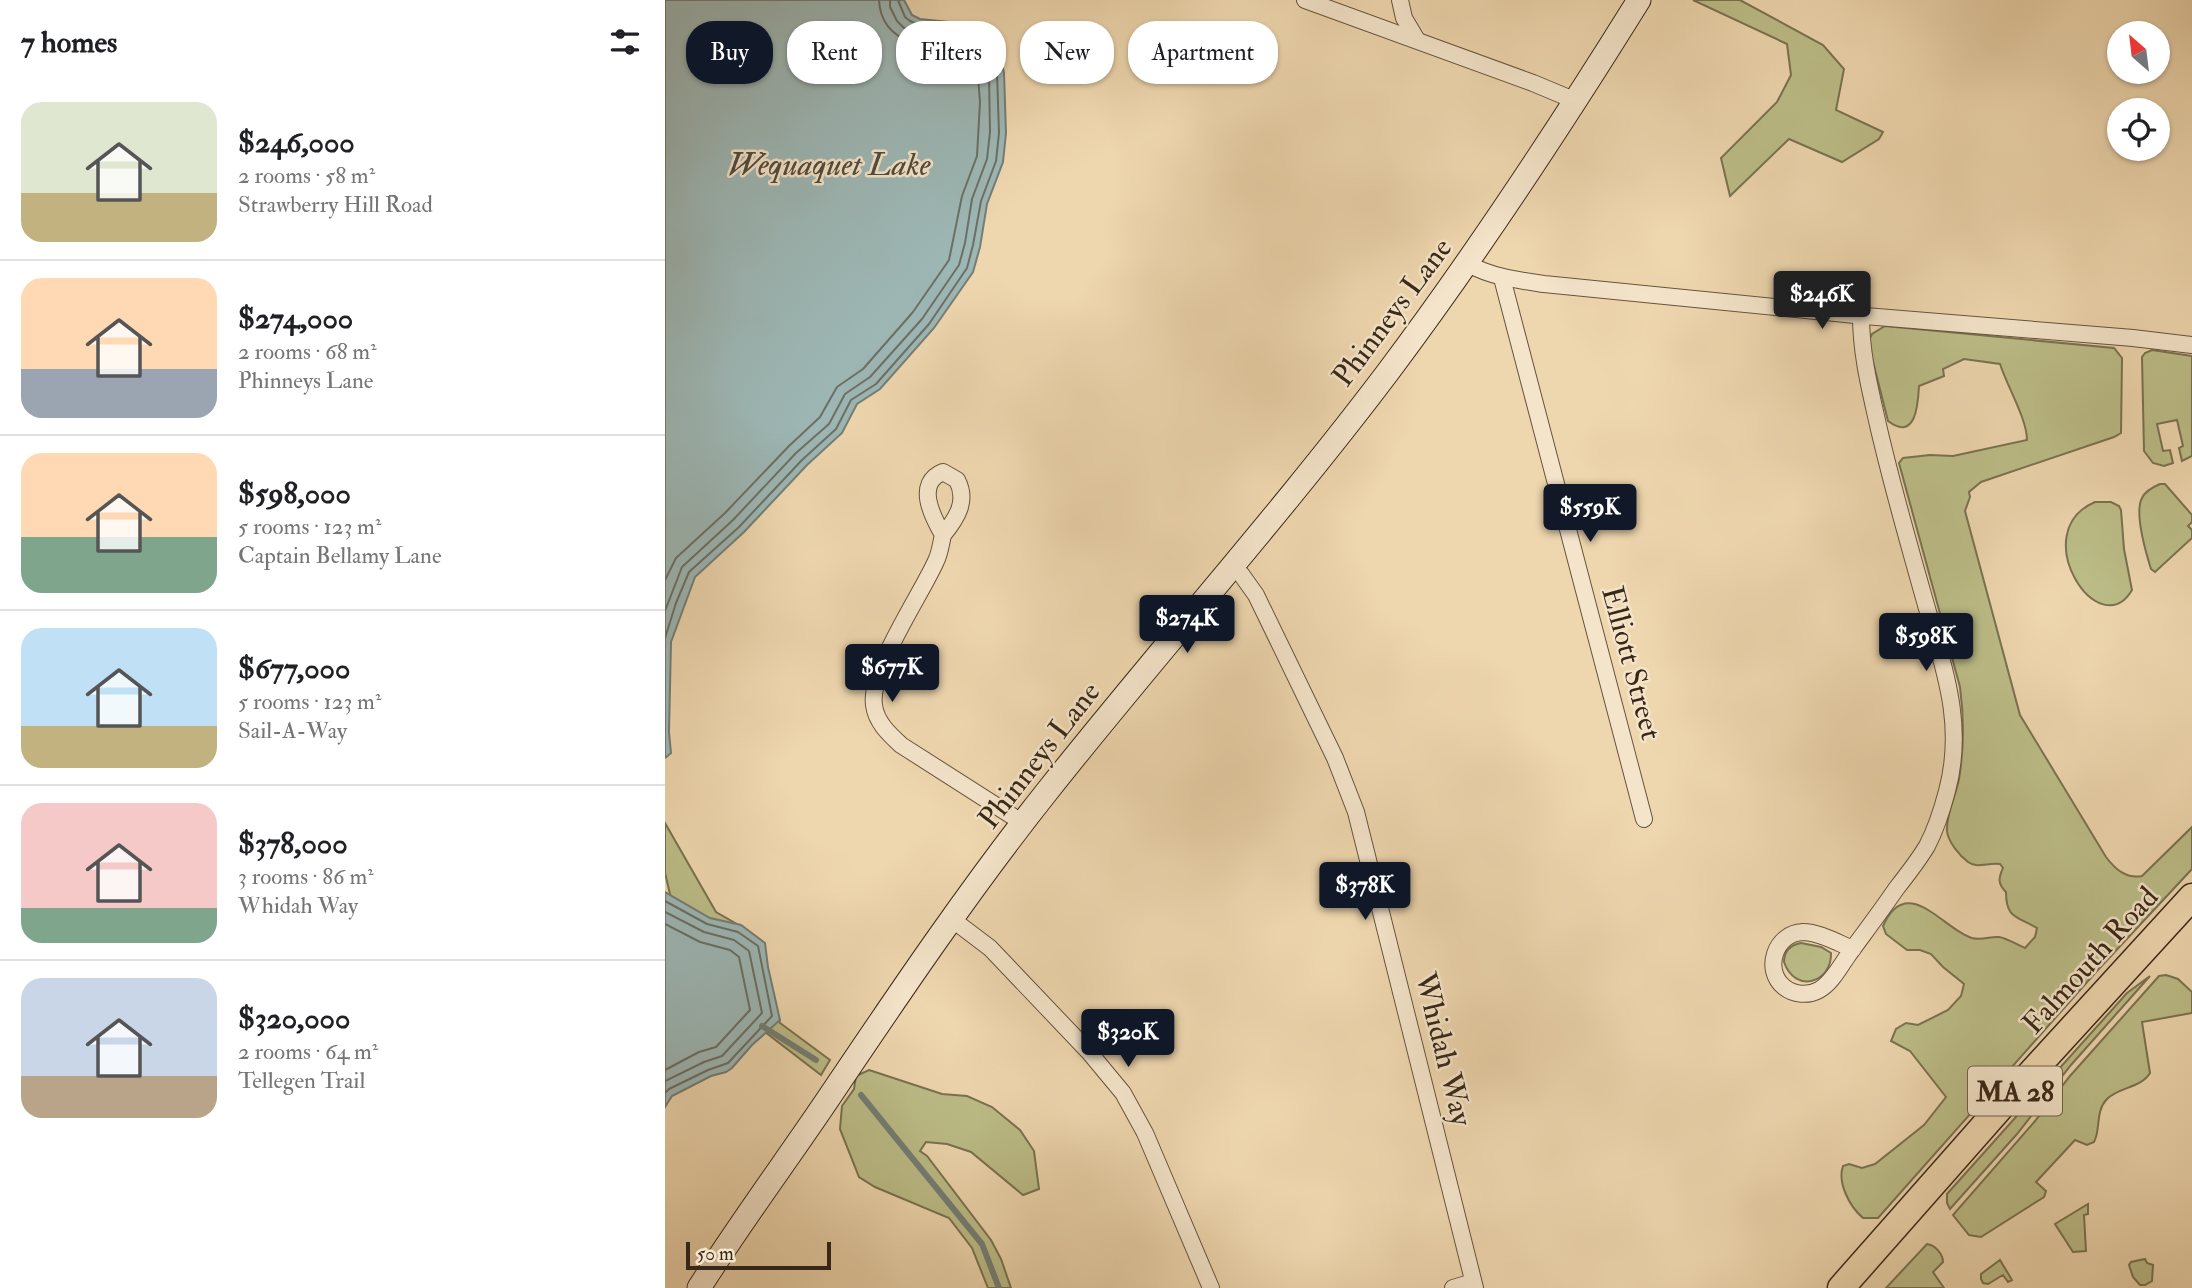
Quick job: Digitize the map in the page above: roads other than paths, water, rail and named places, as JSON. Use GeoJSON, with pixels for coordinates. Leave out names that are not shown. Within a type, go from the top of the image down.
{"type":"FeatureCollection","features":[{"type":"Feature","properties":{"kind":"main road","name":"Phinneys Lane"},"geometry":{"type":"LineString","coordinates":[[699,1288],[871,1034],[1023,823],[1320,459],[1468,264],[1576,102],[1639,0]]}},
{"type":"Feature","properties":{"kind":"main road","name":"Falmouth Road"},"geometry":{"type":"LineString","coordinates":[[1842,1288],[2021,1084],[2192,897]]}},
{"type":"Feature","properties":{"kind":"street"},"geometry":{"type":"LineString","coordinates":[[1305,0],[1533,83],[1576,102]]}},
{"type":"Feature","properties":{"kind":"street"},"geometry":{"type":"LineString","coordinates":[[1400,0],[1403,18],[1417,40]]}},
{"type":"Feature","properties":{"kind":"street"},"geometry":{"type":"LineString","coordinates":[[1468,264],[1502,278],[1544,284],[1861,316],[2192,345]]}},
{"type":"Feature","properties":{"kind":"street","name":"Elliott Street"},"geometry":{"type":"LineString","coordinates":[[1502,278],[1644,819]]}},
{"type":"Feature","properties":{"kind":"street"},"geometry":{"type":"LineString","coordinates":[[1853,949],[1809,933],[1791,935],[1781,942],[1775,953],[1773,968],[1776,977],[1789,990],[1801,994],[1814,992],[1824,986],[1853,949],[1920,858],[1934,831],[1952,773],[1954,730],[1950,690],[1899,512],[1866,373],[1861,341],[1861,316]]}},
{"type":"Feature","properties":{"kind":"street"},"geometry":{"type":"LineString","coordinates":[[943,535],[938,559],[883,664],[875,685],[874,707],[884,728],[901,745],[1023,823]]}},
{"type":"Feature","properties":{"kind":"street","name":"Whidah Way"},"geometry":{"type":"LineString","coordinates":[[1232,566],[1256,595],[1335,758],[1356,812],[1474,1285],[1453,1288]]}},
{"type":"Feature","properties":{"kind":"street"},"geometry":{"type":"LineString","coordinates":[[953,920],[990,948],[1089,1052],[1123,1093],[1145,1133],[1211,1288]]}},
{"type":"Feature","properties":{"kind":"water","name":"Wequaquet Lake"},"geometry":{"type":"Polygon","coordinates":[[[665,0],[904,0],[912,15],[920,19],[940,21],[896,21],[896,84],[1004,84],[1006,133],[1003,162],[987,204],[973,272],[934,328],[880,389],[857,404],[842,433],[807,465],[744,532],[695,577],[671,642],[671,753],[665,758],[665,0]]]}},
{"type":"Feature","properties":{"kind":"water"},"geometry":{"type":"Polygon","coordinates":[[[665,892],[710,918],[741,925],[765,943],[780,1020],[752,1045],[732,1068],[672,1096],[665,1107],[665,892]]]}},
{"type":"Feature","properties":{"kind":"waterway"},"geometry":{"type":"LineString","coordinates":[[762,1026],[816,1060]]}},
{"type":"Feature","properties":{"kind":"waterway"},"geometry":{"type":"LineString","coordinates":[[861,1095],[982,1244],[999,1288]]}}]}
